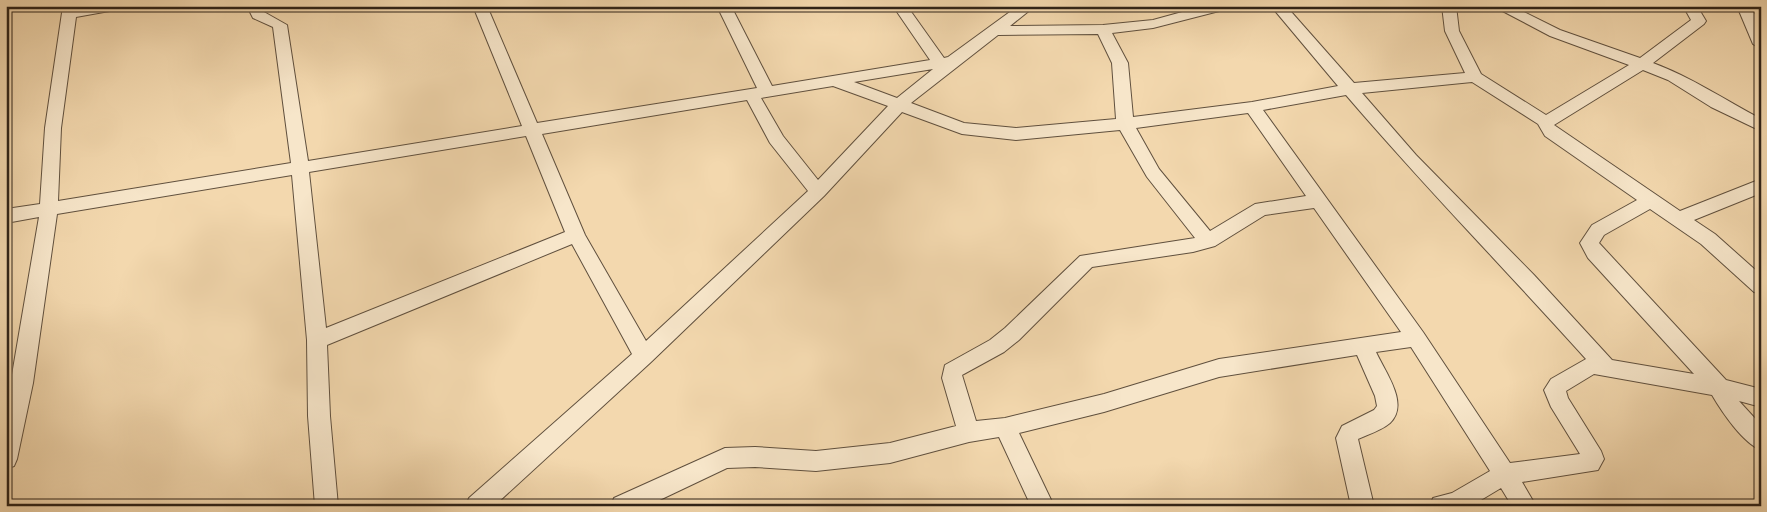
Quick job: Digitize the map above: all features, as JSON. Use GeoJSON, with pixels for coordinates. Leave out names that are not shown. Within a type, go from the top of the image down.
{"type":"FeatureCollection","features":[{"type":"Feature","properties":{"kind":"street"},"geometry":{"type":"LineString","coordinates":[[6,459],[23,383],[49,210],[53,128],[70,10],[115,6]]}},
{"type":"Feature","properties":{"kind":"street"},"geometry":{"type":"LineString","coordinates":[[254,6],[258,15],[280,25],[290,85],[317,340],[319,416],[327,506]]}},
{"type":"Feature","properties":{"kind":"street"},"geometry":{"type":"LineString","coordinates":[[480,6],[576,235],[644,356]]}},
{"type":"Feature","properties":{"kind":"street"},"geometry":{"type":"LineString","coordinates":[[724,6],[776,139],[818,192]]}},
{"type":"Feature","properties":{"kind":"street"},"geometry":{"type":"LineString","coordinates":[[900,6],[946,62]]}},
{"type":"Feature","properties":{"kind":"street"},"geometry":{"type":"LineString","coordinates":[[477,506],[644,356],[818,192],[899,105],[946,62],[1028,6]]}},
{"type":"Feature","properties":{"kind":"street"},"geometry":{"type":"LineString","coordinates":[[994,31],[1103,29],[1152,24],[1222,6]]}},
{"type":"Feature","properties":{"kind":"street"},"geometry":{"type":"LineString","coordinates":[[1278,6],[1410,160],[1527,280],[1604,365]]}},
{"type":"Feature","properties":{"kind":"street"},"geometry":{"type":"LineString","coordinates":[[1448,6],[1452,31],[1475,77],[1546,122],[1546,126],[1551,132],[1717,246],[1761,287]]}},
{"type":"Feature","properties":{"kind":"street"},"geometry":{"type":"LineString","coordinates":[[1500,6],[1555,33],[1681,79],[1717,104],[1761,126]]}},
{"type":"Feature","properties":{"kind":"street"},"geometry":{"type":"LineString","coordinates":[[1546,122],[1642,64],[1699,21],[1693,11],[1694,6]]}},
{"type":"Feature","properties":{"kind":"street"},"geometry":{"type":"LineString","coordinates":[[1744,6],[1761,44]]}},
{"type":"Feature","properties":{"kind":"street"},"geometry":{"type":"LineString","coordinates":[[1103,29],[1120,63],[1126,124],[1153,173],[1208,241]]}},
{"type":"Feature","properties":{"kind":"street"},"geometry":{"type":"LineString","coordinates":[[6,216],[760,94],[946,62]]}},
{"type":"Feature","properties":{"kind":"street"},"geometry":{"type":"LineString","coordinates":[[835,81],[962,128],[1016,134],[1126,124],[1252,107],[1348,89],[1475,77]]}},
{"type":"Feature","properties":{"kind":"street"},"geometry":{"type":"LineString","coordinates":[[1252,107],[1416,338],[1525,506]]}},
{"type":"Feature","properties":{"kind":"street"},"geometry":{"type":"LineString","coordinates":[[1678,219],[1742,195],[1761,185]]}},
{"type":"Feature","properties":{"kind":"street"},"geometry":{"type":"LineString","coordinates":[[1651,200],[1598,230],[1589,243],[1595,254],[1719,387],[1729,405],[1761,440]]}},
{"type":"Feature","properties":{"kind":"street"},"geometry":{"type":"LineString","coordinates":[[969,432],[952,378],[952,371],[997,346],[1012,334],[1087,261],[1193,245],[1208,241],[1261,209],[1319,201]]}},
{"type":"Feature","properties":{"kind":"street"},"geometry":{"type":"LineString","coordinates":[[317,340],[576,235]]}},
{"type":"Feature","properties":{"kind":"street"},"geometry":{"type":"LineString","coordinates":[[622,506],[725,458],[755,457],[816,461],[890,453],[969,432],[1005,427],[1104,403],[1219,368],[1416,338]]}},
{"type":"Feature","properties":{"kind":"street"},"geometry":{"type":"LineString","coordinates":[[1363,347],[1386,396],[1388,407],[1382,417],[1350,433],[1347,438],[1363,506]]}},
{"type":"Feature","properties":{"kind":"street"},"geometry":{"type":"LineString","coordinates":[[1441,506],[1457,502],[1505,474],[1590,463],[1593,459],[1590,451],[1558,401],[1555,390],[1558,385],[1592,365],[1604,365],[1719,387],[1761,398]]}},
{"type":"Feature","properties":{"kind":"street"},"geometry":{"type":"LineString","coordinates":[[1005,427],[1043,506]]}}]}
